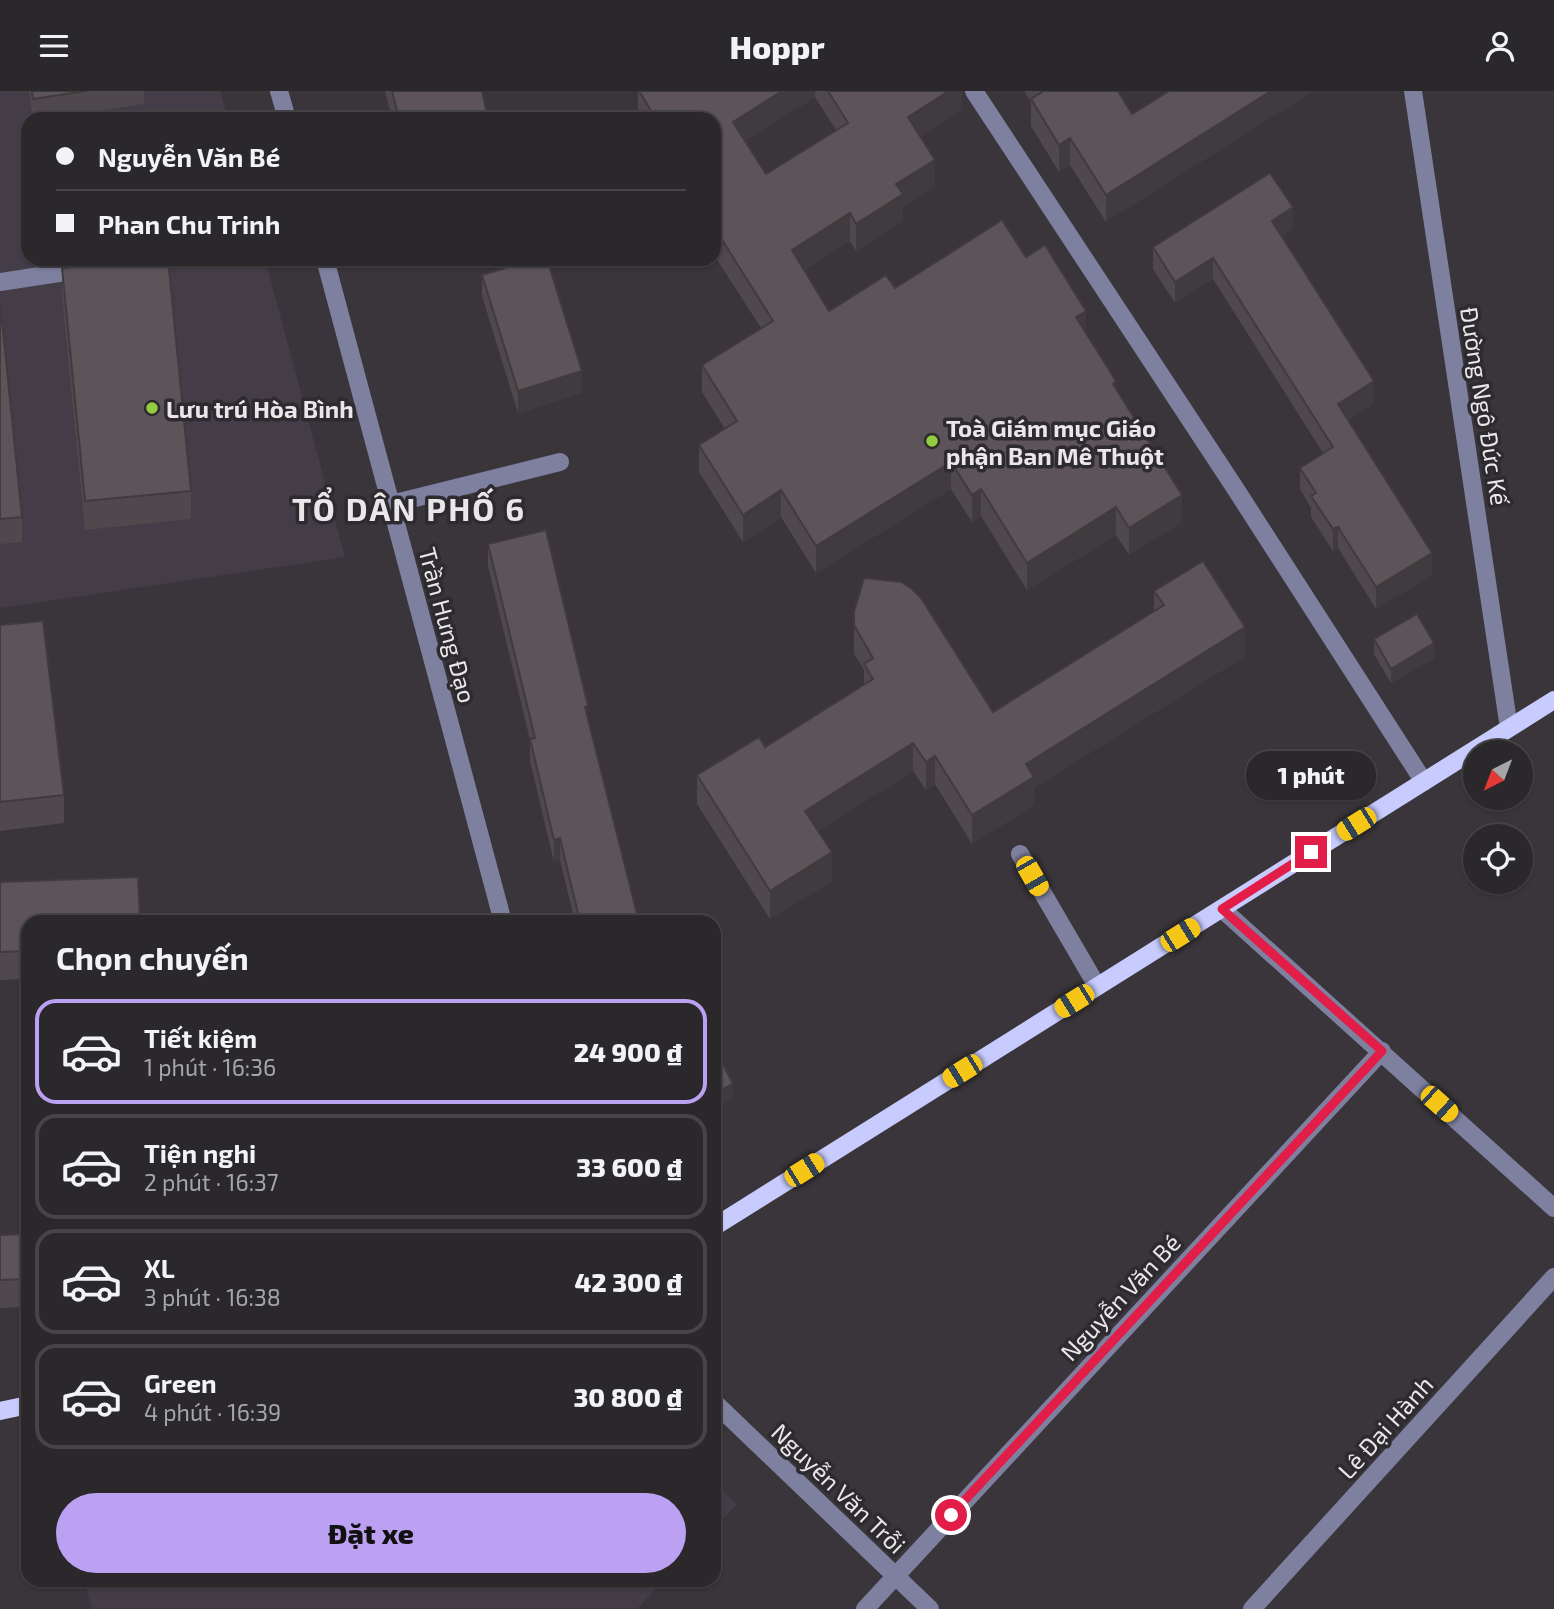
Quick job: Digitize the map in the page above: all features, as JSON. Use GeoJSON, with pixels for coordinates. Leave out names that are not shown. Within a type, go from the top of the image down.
{"type":"FeatureCollection","features":[{"type":"Feature","properties":{"kind":"main road"},"geometry":{"type":"LineString","coordinates":[[721,1223],[1554,700]]}},
{"type":"Feature","properties":{"kind":"main road"},"geometry":{"type":"LineString","coordinates":[[0,1411],[21,1406]]}},
{"type":"Feature","properties":{"kind":"street"},"geometry":{"type":"LineString","coordinates":[[279,91],[285,112]]}},
{"type":"Feature","properties":{"kind":"street"},"geometry":{"type":"LineString","coordinates":[[974,91],[1424,782]]}},
{"type":"Feature","properties":{"kind":"street","name":"Đường Ngô Đức Kế"},"geometry":{"type":"LineString","coordinates":[[1413,91],[1509,727]]}},
{"type":"Feature","properties":{"kind":"street"},"geometry":{"type":"LineString","coordinates":[[0,282],[105,266]]}},
{"type":"Feature","properties":{"kind":"street","name":"Trần Hưng Đạo"},"geometry":{"type":"LineString","coordinates":[[327,266],[501,915]]}},
{"type":"Feature","properties":{"kind":"street"},"geometry":{"type":"LineString","coordinates":[[391,504],[560,462]]}},
{"type":"Feature","properties":{"kind":"street"},"geometry":{"type":"LineString","coordinates":[[1020,854],[1097,986]]}},
{"type":"Feature","properties":{"kind":"street"},"geometry":{"type":"LineString","coordinates":[[1222,909],[1554,1208]]}},
{"type":"Feature","properties":{"kind":"street","name":"Nguyễn Văn Bé"},"geometry":{"type":"LineString","coordinates":[[865,1609],[1382,1051]]}},
{"type":"Feature","properties":{"kind":"street","name":"Lê Đại Hành"},"geometry":{"type":"LineString","coordinates":[[1252,1609],[1554,1277]]}},
{"type":"Feature","properties":{"kind":"street","name":"Nguyễn Văn Trỗi"},"geometry":{"type":"LineString","coordinates":[[721,1409],[930,1609]]}},
{"type":"Feature","properties":{"kind":"shaded area","name":"Lưu trú Hòa Bình"},"geometry":{"type":"Polygon","coordinates":[[[0,91],[220,91],[226,112],[21,112],[21,266],[267,266],[345,557],[0,608],[0,91]]]}},
{"type":"Feature","properties":{"kind":"shaded area"},"geometry":{"type":"Polygon","coordinates":[[[721,1489],[737,1504],[721,1521],[721,1489]]]}},
{"type":"Feature","properties":{"kind":"shaded area"},"geometry":{"type":"Polygon","coordinates":[[[86,1587],[657,1587],[637,1609],[92,1609],[86,1587]]]}},
{"type":"Feature","properties":{"kind":"building"},"geometry":{"type":"Polygon","coordinates":[[[32,91],[86,91],[33,99],[32,91]]]}},
{"type":"Feature","properties":{"kind":"building"},"geometry":{"type":"Polygon","coordinates":[[[392,91],[482,91],[486,112],[397,112],[392,91]]]}},
{"type":"Feature","properties":{"kind":"building"},"geometry":{"type":"Polygon","coordinates":[[[639,91],[782,91],[733,122],[766,174],[848,123],[828,91],[949,91],[908,117],[935,160],[896,184],[903,194],[856,224],[850,213],[792,250],[829,311],[886,275],[895,288],[1002,220],[1026,257],[1045,245],[1086,311],[1076,317],[1116,381],[1113,384],[1182,495],[1129,528],[1116,507],[1027,563],[981,489],[972,495],[951,462],[816,546],[781,490],[743,515],[699,445],[737,421],[702,365],[773,321],[721,238],[721,112],[652,112],[639,91]]]}},
{"type":"Feature","properties":{"kind":"building"},"geometry":{"type":"Polygon","coordinates":[[[1041,91],[1118,91],[1132,114],[1169,91],[1271,91],[1106,195],[1070,138],[1059,145],[1031,99],[1041,91]]]}},
{"type":"Feature","properties":{"kind":"building"},"geometry":{"type":"Polygon","coordinates":[[[1270,173],[1293,207],[1272,221],[1374,381],[1338,404],[1432,553],[1376,587],[1338,527],[1333,529],[1311,496],[1316,493],[1300,468],[1333,447],[1213,258],[1175,282],[1153,247],[1270,173]]]}},
{"type":"Feature","properties":{"kind":"building"},"geometry":{"type":"Polygon","coordinates":[[[169,266],[191,491],[85,501],[62,268],[169,266]]]}},
{"type":"Feature","properties":{"kind":"building"},"geometry":{"type":"Polygon","coordinates":[[[511,266],[549,266],[582,371],[518,391],[482,275],[511,266]]]}},
{"type":"Feature","properties":{"kind":"building"},"geometry":{"type":"Polygon","coordinates":[[[0,301],[22,517],[0,519],[0,301]]]}},
{"type":"Feature","properties":{"kind":"building"},"geometry":{"type":"Polygon","coordinates":[[[546,530],[588,706],[585,707],[637,915],[578,915],[560,838],[554,840],[530,739],[535,738],[488,544],[546,530]]]}},
{"type":"Feature","properties":{"kind":"building"},"geometry":{"type":"Polygon","coordinates":[[[1203,561],[1245,627],[1026,764],[1034,777],[972,815],[935,756],[926,762],[913,743],[805,811],[832,852],[770,891],[697,775],[759,737],[765,747],[873,679],[864,664],[873,658],[854,625],[854,612],[864,578],[901,582],[921,598],[993,712],[1164,605],[1154,591],[1203,561]]]}},
{"type":"Feature","properties":{"kind":"building"},"geometry":{"type":"Polygon","coordinates":[[[1417,614],[1434,643],[1391,669],[1374,639],[1417,614]]]}},
{"type":"Feature","properties":{"kind":"building"},"geometry":{"type":"Polygon","coordinates":[[[43,621],[64,795],[0,802],[0,625],[43,621]]]}},
{"type":"Feature","properties":{"kind":"building"},"geometry":{"type":"Polygon","coordinates":[[[138,877],[140,915],[21,915],[21,951],[0,952],[0,882],[138,877]]]}},
{"type":"Feature","properties":{"kind":"building"},"geometry":{"type":"Polygon","coordinates":[[[721,1061],[733,1084],[721,1090],[721,1061]]]}},
{"type":"Feature","properties":{"kind":"building"},"geometry":{"type":"Polygon","coordinates":[[[21,1234],[21,1279],[0,1280],[0,1235],[21,1234]]]}},
{"type":"Feature","properties":{"kind":"place","name":"Lưu trú Hòa Bình"},"geometry":{"type":"Point","coordinates":[152,408]}},
{"type":"Feature","properties":{"kind":"place","name":"Toà Giám mục Giáo phận Ban Mê Thuột"},"geometry":{"type":"Point","coordinates":[932,441]}},
{"type":"Feature","properties":{"kind":"district","name":"TỔ DÂN PHỐ 6"},"geometry":{"type":"Point","coordinates":[409,508]}},
{"type":"Feature","properties":{"kind":"route"},"geometry":{"type":"LineString","coordinates":[[951,1515],[1382,1051],[1222,909],[1311,852]]}}]}
